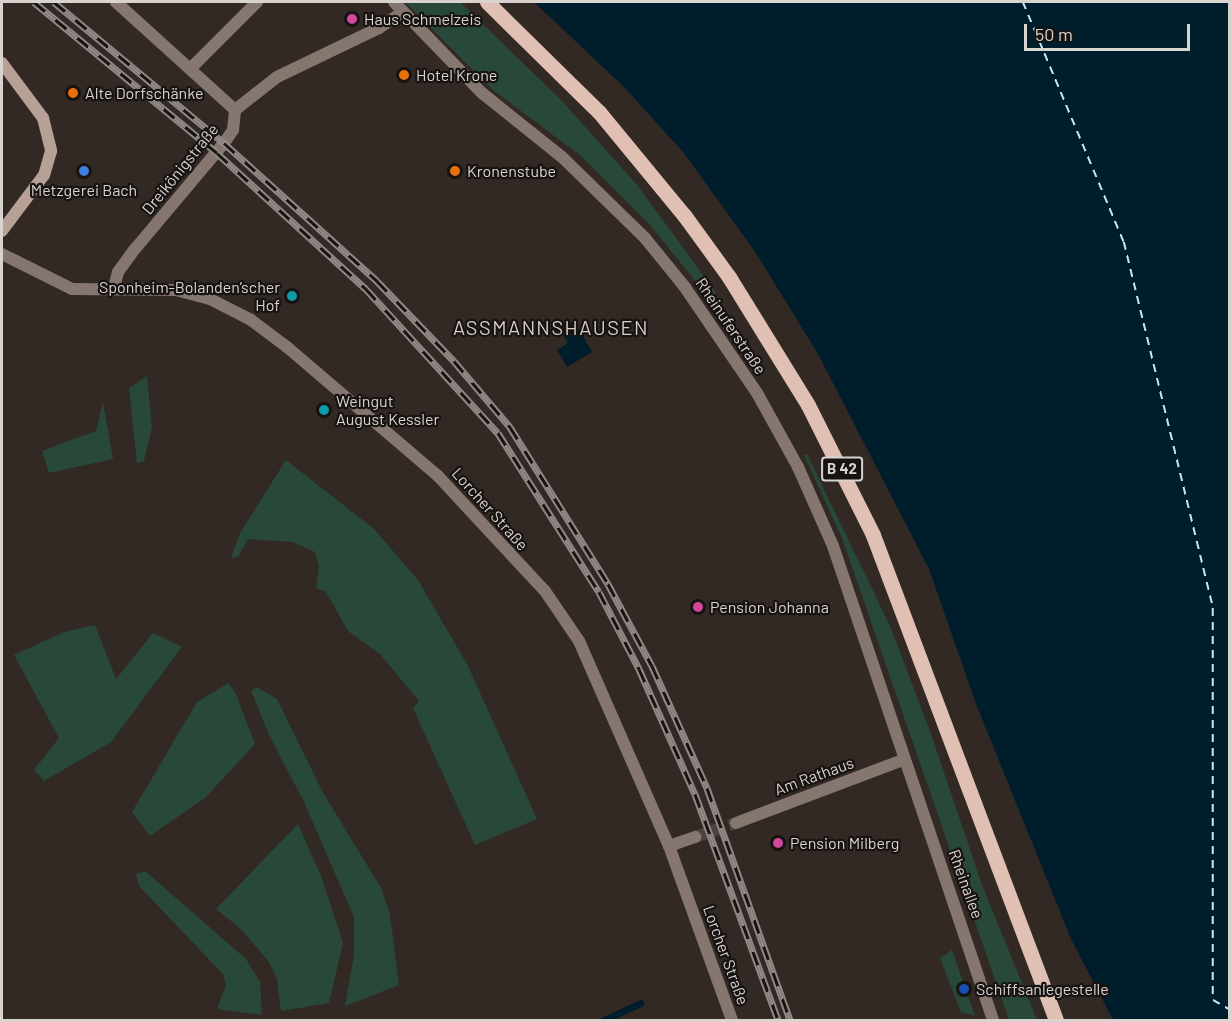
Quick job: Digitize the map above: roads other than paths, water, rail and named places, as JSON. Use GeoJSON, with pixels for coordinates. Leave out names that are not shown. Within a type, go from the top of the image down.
{"type":"FeatureCollection","features":[{"type":"Feature","properties":{"kind":"main road","name":"B 42"},"geometry":{"type":"LineString","coordinates":[[487,2],[592,105],[684,215],[765,332],[808,405],[873,535],[1056,1020]]}},
{"type":"Feature","properties":{"kind":"main road"},"geometry":{"type":"LineString","coordinates":[[2,63],[43,118],[51,151],[44,175],[2,231]]}},
{"type":"Feature","properties":{"kind":"street"},"geometry":{"type":"LineString","coordinates":[[116,2],[192,68],[235,110],[277,77],[379,28],[403,12]]}},
{"type":"Feature","properties":{"kind":"street"},"geometry":{"type":"LineString","coordinates":[[192,68],[257,2]]}},
{"type":"Feature","properties":{"kind":"street","name":"Rheinuferstraße"},"geometry":{"type":"LineString","coordinates":[[394,2],[482,93],[562,157],[645,238],[684,286],[750,383],[817,505],[903,760]]}},
{"type":"Feature","properties":{"kind":"street","name":"Dreikönigstraße"},"geometry":{"type":"LineString","coordinates":[[114,288],[118,272],[233,130],[235,110]]}},
{"type":"Feature","properties":{"kind":"street","name":"Lorcher Straße"},"geometry":{"type":"LineString","coordinates":[[2,254],[64,287],[176,290],[210,299],[251,320],[438,476],[561,611],[594,670],[669,846],[732,1020]]}},
{"type":"Feature","properties":{"kind":"street","name":"Am Rathaus"},"geometry":{"type":"LineString","coordinates":[[736,823],[903,760]]}},
{"type":"Feature","properties":{"kind":"street","name":"Rheinallee"},"geometry":{"type":"LineString","coordinates":[[903,760],[968,937],[993,1020]]}},
{"type":"Feature","properties":{"kind":"street"},"geometry":{"type":"LineString","coordinates":[[669,846],[695,837]]}},
{"type":"Feature","properties":{"kind":"water"},"geometry":{"type":"Polygon","coordinates":[[[534,2],[1229,2],[1229,1020],[1113,1020],[1071,939],[976,704],[929,569],[818,354],[754,250],[683,152],[623,86],[534,2]]]}},
{"type":"Feature","properties":{"kind":"water"},"geometry":{"type":"Polygon","coordinates":[[[574,321],[592,352],[567,367],[557,350],[568,343],[560,329],[574,321]]]}},
{"type":"Feature","properties":{"kind":"waterway"},"geometry":{"type":"LineString","coordinates":[[604,1020],[640,1003]]}},
{"type":"Feature","properties":{"kind":"tunnel"},"geometry":{"type":"LineString","coordinates":[[695,837],[736,823]]}},
{"type":"Feature","properties":{"kind":"railway"},"geometry":{"type":"LineString","coordinates":[[34,2],[217,153],[366,289],[498,433],[599,592],[639,669],[695,794],[778,1020]]}},
{"type":"Feature","properties":{"kind":"railway"},"geometry":{"type":"LineString","coordinates":[[54,2],[224,143],[377,281],[454,361],[510,427],[608,584],[652,666],[707,788],[790,1020]]}},
{"type":"Feature","properties":{"kind":"place","name":"Haus Schmelzeis"},"geometry":{"type":"Point","coordinates":[352,19]}},
{"type":"Feature","properties":{"kind":"place","name":"Hotel Krone"},"geometry":{"type":"Point","coordinates":[404,75]}},
{"type":"Feature","properties":{"kind":"place","name":"Alte Dorfschänke"},"geometry":{"type":"Point","coordinates":[73,93]}},
{"type":"Feature","properties":{"kind":"place","name":"Metzgerei Bach"},"geometry":{"type":"Point","coordinates":[84,171]}},
{"type":"Feature","properties":{"kind":"place","name":"Kronenstube"},"geometry":{"type":"Point","coordinates":[455,171]}},
{"type":"Feature","properties":{"kind":"place","name":"Sponheim-Bolanden’scher Hof"},"geometry":{"type":"Point","coordinates":[292,296]}},
{"type":"Feature","properties":{"kind":"place","name":"Weingut August Kessler"},"geometry":{"type":"Point","coordinates":[324,410]}},
{"type":"Feature","properties":{"kind":"place","name":"Pension Johanna"},"geometry":{"type":"Point","coordinates":[698,607]}},
{"type":"Feature","properties":{"kind":"place","name":"Pension Milberg"},"geometry":{"type":"Point","coordinates":[778,843]}},
{"type":"Feature","properties":{"kind":"place","name":"Schiffsanlegestelle"},"geometry":{"type":"Point","coordinates":[964,989]}},
{"type":"Feature","properties":{"kind":"district","name":"ASSMANNSHAUSEN"},"geometry":{"type":"Point","coordinates":[551,327]}}]}
